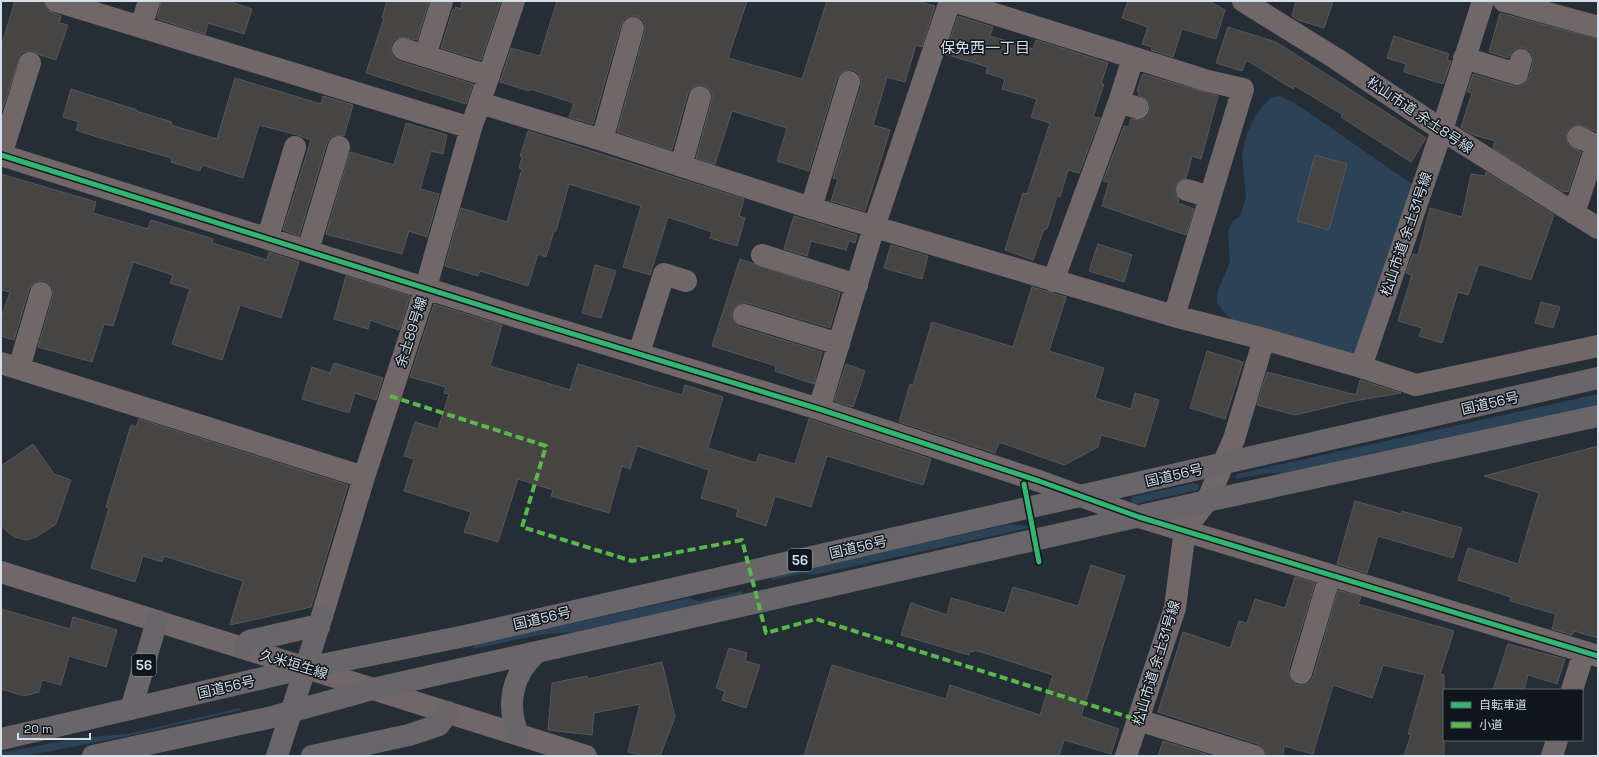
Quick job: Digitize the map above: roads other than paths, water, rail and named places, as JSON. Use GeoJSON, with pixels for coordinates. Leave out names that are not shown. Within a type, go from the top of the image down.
{"type":"FeatureCollection","features":[{"type":"Feature","properties":{"kind":"highway","name":"国道56号"},"geometry":{"type":"LineString","coordinates":[[1,739],[306,668],[464,636],[1082,497],[1598,378]]}},
{"type":"Feature","properties":{"kind":"highway","name":"56"},"geometry":{"type":"LineString","coordinates":[[93,756],[292,712],[374,689],[537,652],[1206,501],[1598,416]]}},
{"type":"Feature","properties":{"kind":"highway","name":"56"},"geometry":{"type":"LineString","coordinates":[[131,709],[157,621]]}},
{"type":"Feature","properties":{"kind":"highway"},"geometry":{"type":"LineString","coordinates":[[244,648],[249,641],[310,626],[321,621]]}},
{"type":"Feature","properties":{"kind":"highway"},"geometry":{"type":"LineString","coordinates":[[277,756],[321,621]]}},
{"type":"Feature","properties":{"kind":"highway"},"geometry":{"type":"LineString","coordinates":[[518,734],[512,715],[512,695],[514,685],[523,666],[537,652]]}},
{"type":"Feature","properties":{"kind":"highway"},"geometry":{"type":"LineString","coordinates":[[312,756],[409,735],[440,725],[448,712]]}},
{"type":"Feature","properties":{"kind":"main road","name":"久米垣生線"},"geometry":{"type":"LineString","coordinates":[[1,572],[586,756]]}},
{"type":"Feature","properties":{"kind":"street"},"geometry":{"type":"LineString","coordinates":[[56,1],[471,128]]}},
{"type":"Feature","properties":{"kind":"street"},"geometry":{"type":"LineString","coordinates":[[141,27],[149,1]]}},
{"type":"Feature","properties":{"kind":"street"},"geometry":{"type":"LineString","coordinates":[[424,56],[442,1]]}},
{"type":"Feature","properties":{"kind":"street","name":"余土89号線"},"geometry":{"type":"LineString","coordinates":[[321,621],[364,477],[426,288],[471,128],[514,1]]}},
{"type":"Feature","properties":{"kind":"street"},"geometry":{"type":"LineString","coordinates":[[819,409],[874,227],[950,1]]}},
{"type":"Feature","properties":{"kind":"street"},"geometry":{"type":"LineString","coordinates":[[953,1],[1208,81],[1220,82],[1243,89],[1174,316]]}},
{"type":"Feature","properties":{"kind":"street","name":"松山市道 余土8号線"},"geometry":{"type":"LineString","coordinates":[[1243,1],[1335,58],[1442,130],[1598,228]]}},
{"type":"Feature","properties":{"kind":"street","name":"松山市道 余土31号線"},"geometry":{"type":"LineString","coordinates":[[1361,367],[1442,130],[1483,1]]}},
{"type":"Feature","properties":{"kind":"street"},"geometry":{"type":"LineString","coordinates":[[1504,1],[1598,27]]}},
{"type":"Feature","properties":{"kind":"street"},"geometry":{"type":"LineString","coordinates":[[602,140],[633,28]]}},
{"type":"Feature","properties":{"kind":"street"},"geometry":{"type":"LineString","coordinates":[[403,49],[489,76]]}},
{"type":"Feature","properties":{"kind":"street"},"geometry":{"type":"LineString","coordinates":[[1053,280],[1129,105],[1133,58]]}},
{"type":"Feature","properties":{"kind":"street"},"geometry":{"type":"LineString","coordinates":[[1464,58],[1518,74],[1522,60]]}},
{"type":"Feature","properties":{"kind":"street"},"geometry":{"type":"LineString","coordinates":[[30,63],[1,155],[268,237],[514,316],[819,409],[1139,517],[1185,529],[1330,575],[1591,654],[1573,689]]}},
{"type":"Feature","properties":{"kind":"street"},"geometry":{"type":"LineString","coordinates":[[811,208],[849,82]]}},
{"type":"Feature","properties":{"kind":"street"},"geometry":{"type":"LineString","coordinates":[[681,166],[700,97]]}},
{"type":"Feature","properties":{"kind":"street"},"geometry":{"type":"LineString","coordinates":[[480,103],[602,140],[874,227],[1263,343],[1296,348],[1416,385],[1598,346]]}},
{"type":"Feature","properties":{"kind":"street"},"geometry":{"type":"LineString","coordinates":[[1574,212],[1591,142]]}},
{"type":"Feature","properties":{"kind":"street"},"geometry":{"type":"LineString","coordinates":[[268,237],[296,147]]}},
{"type":"Feature","properties":{"kind":"street"},"geometry":{"type":"LineString","coordinates":[[308,250],[339,147]]}},
{"type":"Feature","properties":{"kind":"street"},"geometry":{"type":"LineString","coordinates":[[1187,190],[1210,197]]}},
{"type":"Feature","properties":{"kind":"street"},"geometry":{"type":"LineString","coordinates":[[762,255],[857,285]]}},
{"type":"Feature","properties":{"kind":"street"},"geometry":{"type":"LineString","coordinates":[[639,353],[664,274],[686,281]]}},
{"type":"Feature","properties":{"kind":"street"},"geometry":{"type":"LineString","coordinates":[[41,293],[10,366],[364,477]]}},
{"type":"Feature","properties":{"kind":"street"},"geometry":{"type":"LineString","coordinates":[[744,315],[839,344]]}},
{"type":"Feature","properties":{"kind":"street","name":"松山市道 余土31号線"},"geometry":{"type":"LineString","coordinates":[[1126,756],[1175,608],[1185,529],[1206,501],[1234,439],[1263,343]]}},
{"type":"Feature","properties":{"kind":"street"},"geometry":{"type":"LineString","coordinates":[[1255,371],[1296,348]]}},
{"type":"Feature","properties":{"kind":"street"},"geometry":{"type":"LineString","coordinates":[[1301,673],[1330,575]]}},
{"type":"Feature","properties":{"kind":"street"},"geometry":{"type":"LineString","coordinates":[[1138,720],[1254,756]]}},
{"type":"Feature","properties":{"kind":"street"},"geometry":{"type":"LineString","coordinates":[[1552,756],[1557,741]]}},
{"type":"Feature","properties":{"kind":"district","name":"保免西一丁目"},"geometry":{"type":"Point","coordinates":[985,48]}}]}
